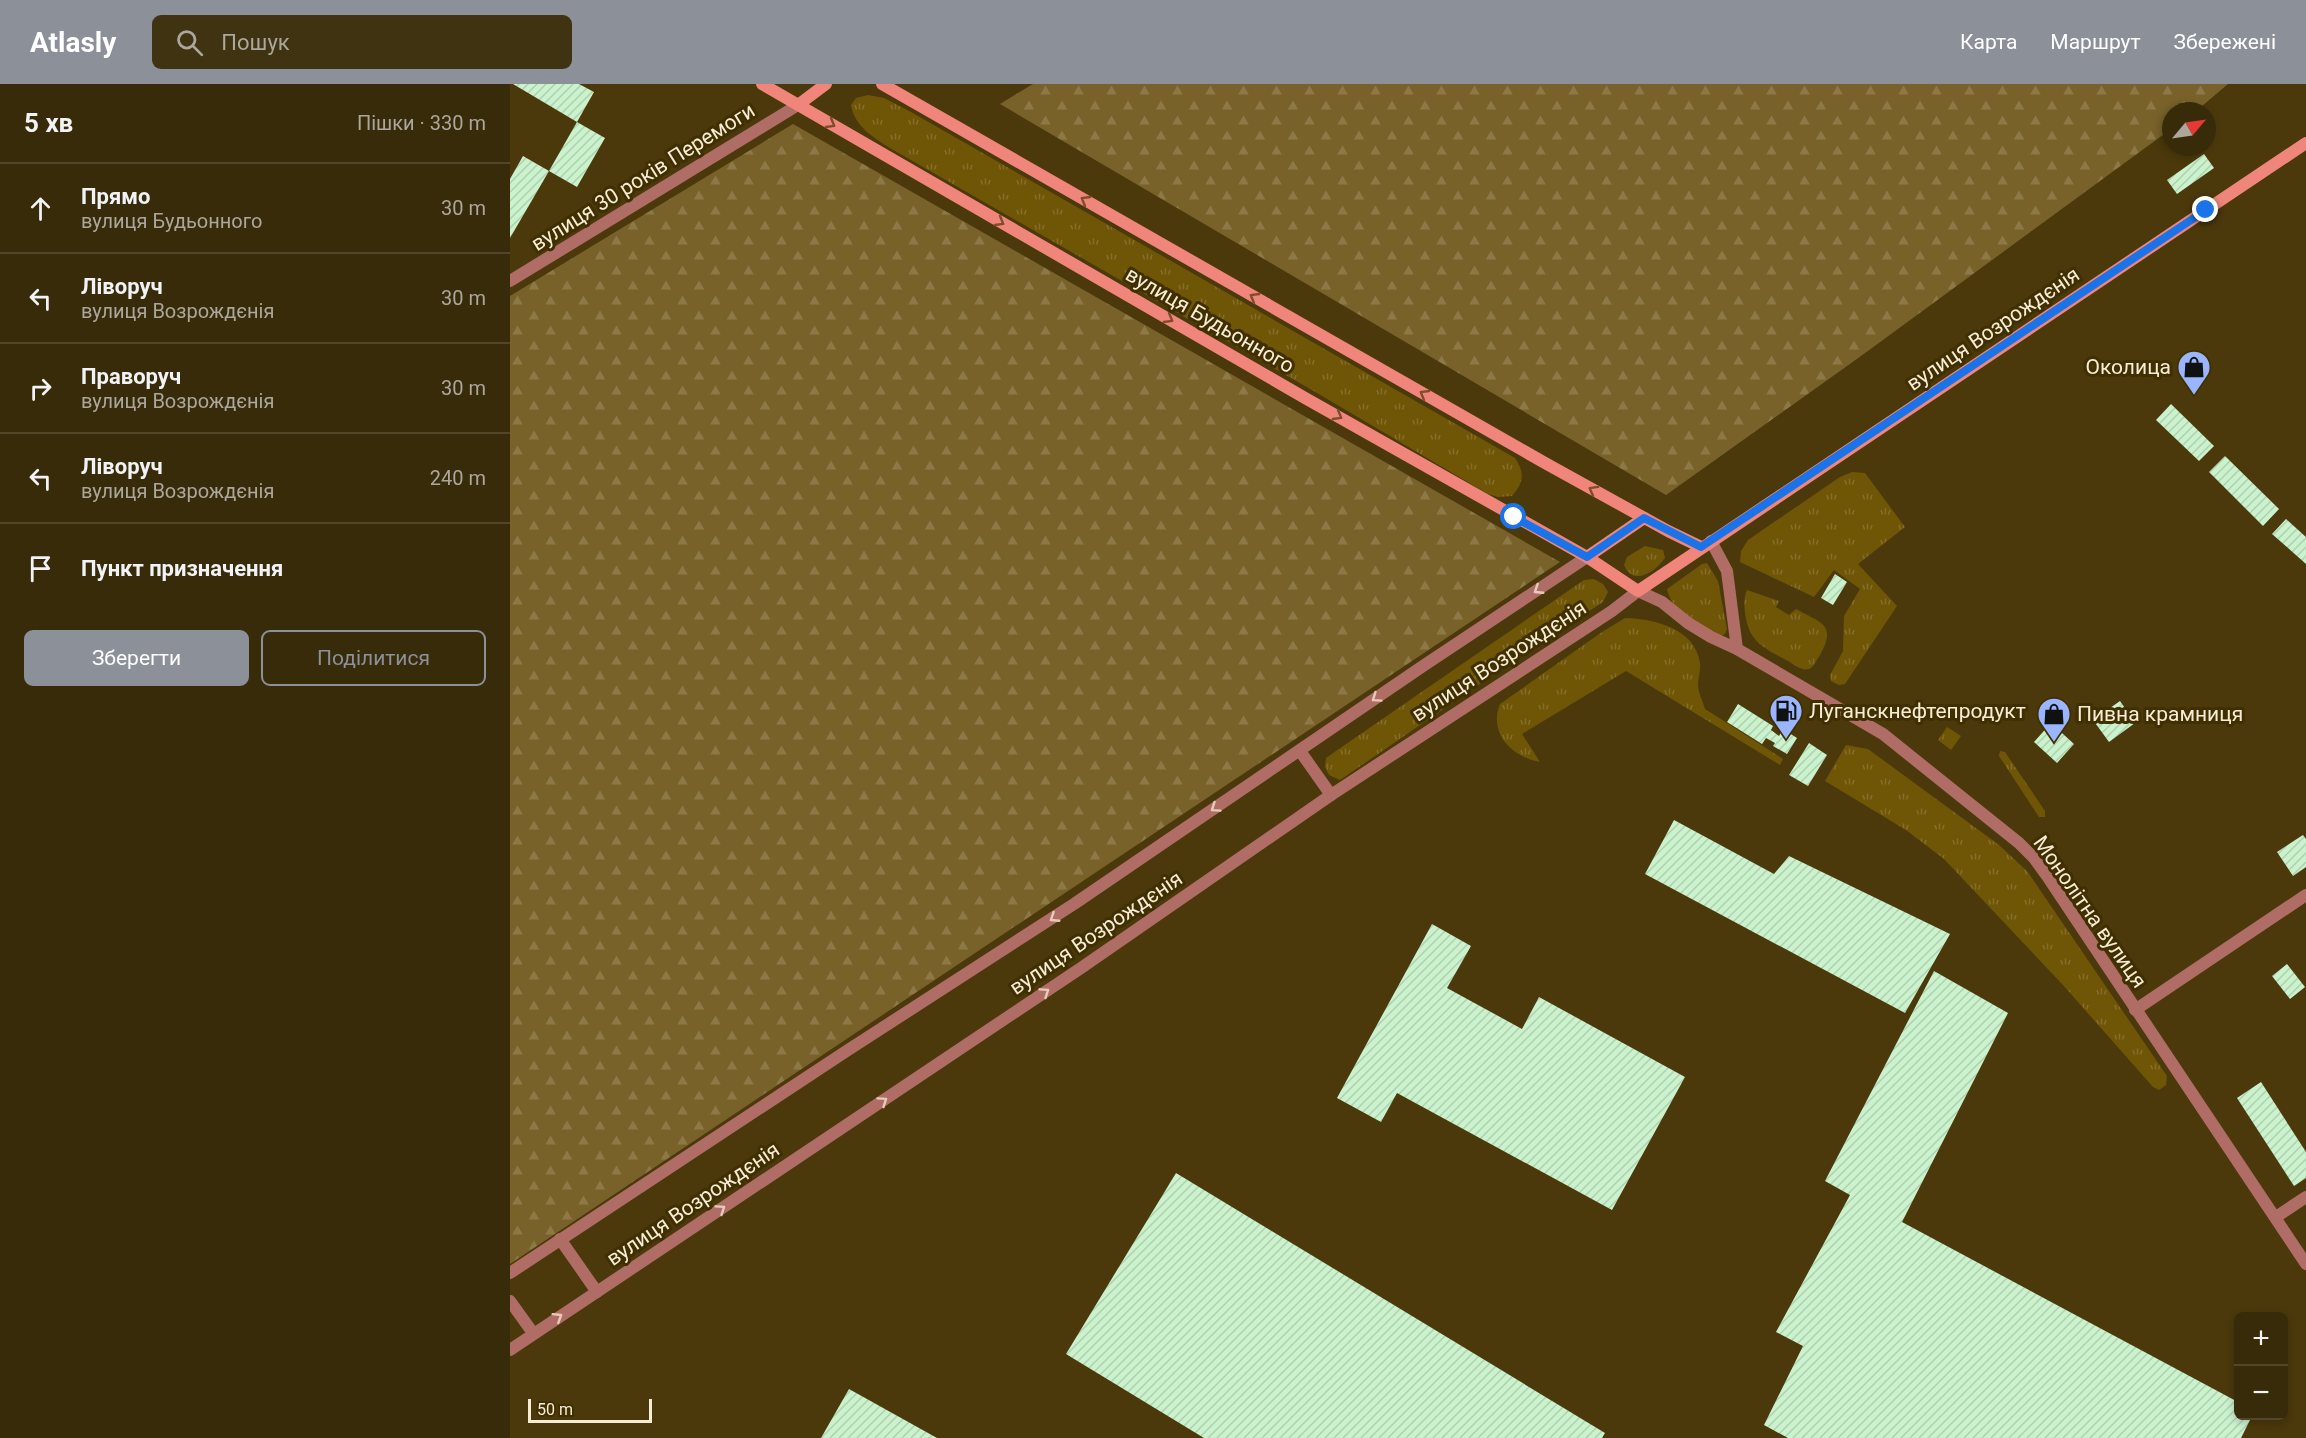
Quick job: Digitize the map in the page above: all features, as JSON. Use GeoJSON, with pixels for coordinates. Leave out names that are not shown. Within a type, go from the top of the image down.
{"type":"FeatureCollection","features":[{"type":"Feature","properties":{"kind":"main road","name":"вулиця Будьонного"},"geometry":{"type":"LineString","coordinates":[[762,84],[1305,398],[1587,557],[1638,591]]}},
{"type":"Feature","properties":{"kind":"main road","name":"вулиця 30 років Перемоги"},"geometry":{"type":"LineString","coordinates":[[798,105],[826,84]]}},
{"type":"Feature","properties":{"kind":"main road","name":"вулиця Будьонного"},"geometry":{"type":"LineString","coordinates":[[882,84],[1545,464],[1644,518]]}},
{"type":"Feature","properties":{"kind":"main road","name":"вулиця Возрождєнія"},"geometry":{"type":"LineString","coordinates":[[1638,591],[2306,143]]}},
{"type":"Feature","properties":{"kind":"main road"},"geometry":{"type":"LineString","coordinates":[[1644,518],[1706,544]]}},
{"type":"Feature","properties":{"kind":"main road","name":"вулиця Возрождєнія"},"geometry":{"type":"LineString","coordinates":[[1587,557],[1644,518]]}},
{"type":"Feature","properties":{"kind":"street","name":"вулиця 30 років Перемоги"},"geometry":{"type":"LineString","coordinates":[[510,281],[798,105]]}},
{"type":"Feature","properties":{"kind":"street"},"geometry":{"type":"LineString","coordinates":[[1706,544],[1727,571],[1737,649]]}},
{"type":"Feature","properties":{"kind":"street","name":"вулиця Возрождєнія"},"geometry":{"type":"LineString","coordinates":[[510,1273],[1074,904],[1587,557]]}},
{"type":"Feature","properties":{"kind":"street","name":"вулиця Возрождєнія"},"geometry":{"type":"LineString","coordinates":[[510,1350],[1034,1000],[1331,795],[1612,611],[1638,591]]}},
{"type":"Feature","properties":{"kind":"street","name":"Монолітна вулиця"},"geometry":{"type":"LineString","coordinates":[[1638,591],[1662,602],[1711,637],[1737,649],[1883,734],[2013,837],[2040,867],[2306,1264]]}},
{"type":"Feature","properties":{"kind":"street"},"geometry":{"type":"LineString","coordinates":[[1300,751],[1331,795]]}},
{"type":"Feature","properties":{"kind":"street"},"geometry":{"type":"LineString","coordinates":[[2135,1010],[2306,895]]}},
{"type":"Feature","properties":{"kind":"street"},"geometry":{"type":"LineString","coordinates":[[2276,1218],[2306,1197]]}},
{"type":"Feature","properties":{"kind":"street"},"geometry":{"type":"LineString","coordinates":[[560,1239],[597,1292]]}},
{"type":"Feature","properties":{"kind":"street"},"geometry":{"type":"LineString","coordinates":[[510,1301],[533,1333]]}},
{"type":"Feature","properties":{"kind":"green space"},"geometry":{"type":"Polygon","coordinates":[[[1033,84],[2228,84],[2207,102],[2162,102],[2162,136],[1861,356],[1666,495],[1000,104],[1033,84]]]}},
{"type":"Feature","properties":{"kind":"green space"},"geometry":{"type":"Polygon","coordinates":[[[868,95],[884,98],[911,112],[1515,458],[1522,473],[1519,486],[1512,496],[1498,497],[1488,494],[1312,390],[890,148],[866,131],[853,113],[851,105],[856,98],[868,95]]]}},
{"type":"Feature","properties":{"kind":"green space"},"geometry":{"type":"Polygon","coordinates":[[[793,124],[1560,562],[510,1264],[510,296],[793,124]]]}},
{"type":"Feature","properties":{"kind":"green space"},"geometry":{"type":"Polygon","coordinates":[[[1852,472],[1865,473],[1905,527],[1858,564],[1897,606],[1845,684],[1839,685],[1831,681],[1830,675],[1843,651],[1844,616],[1860,589],[1834,570],[1814,597],[1740,562],[1741,551],[1748,540],[1840,477],[1852,472]]]}},
{"type":"Feature","properties":{"kind":"green space"},"geometry":{"type":"Polygon","coordinates":[[[1645,546],[1663,550],[1665,558],[1650,572],[1644,575],[1633,575],[1624,565],[1627,557],[1645,546]]]}},
{"type":"Feature","properties":{"kind":"green space"},"geometry":{"type":"Polygon","coordinates":[[[1707,563],[1718,581],[1727,629],[1725,634],[1720,636],[1695,623],[1680,611],[1674,605],[1667,589],[1702,564],[1707,563]]]}},
{"type":"Feature","properties":{"kind":"green space"},"geometry":{"type":"Polygon","coordinates":[[[1594,579],[1603,584],[1608,592],[1603,602],[1340,780],[1329,775],[1325,767],[1326,758],[1584,580],[1594,579]]]}},
{"type":"Feature","properties":{"kind":"green space"},"geometry":{"type":"Polygon","coordinates":[[[1747,590],[1779,601],[1776,607],[1789,615],[1796,609],[1824,626],[1827,637],[1825,645],[1811,668],[1804,669],[1795,666],[1765,648],[1754,637],[1745,612],[1747,590]]]}},
{"type":"Feature","properties":{"kind":"green space"},"geometry":{"type":"Polygon","coordinates":[[[1625,618],[1660,623],[1682,634],[1690,641],[1697,651],[1700,663],[1698,686],[1705,709],[1783,759],[1780,765],[1626,671],[1522,734],[1540,762],[1512,749],[1500,734],[1497,725],[1500,704],[1625,618]]]}},
{"type":"Feature","properties":{"kind":"green space"},"geometry":{"type":"Polygon","coordinates":[[[1947,727],[1961,736],[1951,750],[1938,740],[1947,727]]]}},
{"type":"Feature","properties":{"kind":"green space"},"geometry":{"type":"Polygon","coordinates":[[[1846,745],[1868,749],[1999,845],[2027,871],[2167,1076],[2166,1085],[2159,1090],[2153,1087],[2063,985],[1944,859],[1906,830],[1825,781],[1846,745]]]}},
{"type":"Feature","properties":{"kind":"green space"},"geometry":{"type":"Polygon","coordinates":[[[2000,751],[2005,752],[2045,811],[2045,817],[2039,817],[1999,756],[2000,751]]]}},
{"type":"Feature","properties":{"kind":"building"},"geometry":{"type":"Polygon","coordinates":[[[513,84],[579,84],[594,92],[577,122],[513,84]]]}},
{"type":"Feature","properties":{"kind":"building"},"geometry":{"type":"Polygon","coordinates":[[[577,122],[605,138],[577,187],[549,171],[577,122]]]}},
{"type":"Feature","properties":{"kind":"building"},"geometry":{"type":"Polygon","coordinates":[[[523,156],[549,171],[510,238],[510,179],[523,156]]]}},
{"type":"Feature","properties":{"kind":"building"},"geometry":{"type":"Polygon","coordinates":[[[2201,156],[2205,156],[2214,168],[2177,194],[2167,180],[2201,156]]]}},
{"type":"Feature","properties":{"kind":"building"},"geometry":{"type":"Polygon","coordinates":[[[2171,404],[2214,446],[2199,461],[2156,420],[2171,404]]]}},
{"type":"Feature","properties":{"kind":"building"},"geometry":{"type":"Polygon","coordinates":[[[2225,456],[2279,509],[2263,526],[2209,472],[2225,456]]]}},
{"type":"Feature","properties":{"kind":"building"},"geometry":{"type":"Polygon","coordinates":[[[2286,519],[2306,537],[2306,564],[2272,534],[2286,519]]]}},
{"type":"Feature","properties":{"kind":"building"},"geometry":{"type":"Polygon","coordinates":[[[1835,574],[1847,582],[1833,605],[1821,598],[1835,574]]]}},
{"type":"Feature","properties":{"kind":"building"},"geometry":{"type":"Polygon","coordinates":[[[2120,701],[2135,723],[2109,742],[2093,720],[2120,701]]]}},
{"type":"Feature","properties":{"kind":"building"},"geometry":{"type":"Polygon","coordinates":[[[1738,704],[1773,726],[1771,730],[1779,736],[1783,729],[1797,738],[1787,754],[1773,746],[1775,743],[1766,738],[1762,744],[1727,722],[1738,704]]]}},
{"type":"Feature","properties":{"kind":"building","name":"Пивна крамниця"},"geometry":{"type":"Polygon","coordinates":[[[2051,723],[2074,744],[2057,763],[2034,742],[2051,723]]]}},
{"type":"Feature","properties":{"kind":"building"},"geometry":{"type":"Polygon","coordinates":[[[1809,743],[1827,755],[1808,786],[1789,775],[1809,743]]]}},
{"type":"Feature","properties":{"kind":"building"},"geometry":{"type":"Polygon","coordinates":[[[1674,820],[1774,874],[1789,856],[1950,934],[1905,1013],[1645,874],[1674,820]]]}},
{"type":"Feature","properties":{"kind":"building"},"geometry":{"type":"Polygon","coordinates":[[[2303,835],[2306,839],[2306,867],[2293,876],[2277,852],[2303,835]]]}},
{"type":"Feature","properties":{"kind":"building"},"geometry":{"type":"Polygon","coordinates":[[[1432,924],[1471,946],[1447,988],[1522,1029],[1539,997],[1685,1077],[1612,1210],[1397,1093],[1381,1122],[1337,1098],[1432,924]]]}},
{"type":"Feature","properties":{"kind":"building"},"geometry":{"type":"Polygon","coordinates":[[[2287,964],[2305,987],[2290,999],[2272,976],[2287,964]]]}},
{"type":"Feature","properties":{"kind":"building"},"geometry":{"type":"Polygon","coordinates":[[[1934,971],[2008,1013],[1902,1222],[2234,1400],[2234,1420],[2250,1420],[2241,1438],[1788,1438],[1764,1425],[1803,1346],[1776,1332],[1850,1195],[1825,1181],[1934,971]]]}},
{"type":"Feature","properties":{"kind":"building"},"geometry":{"type":"Polygon","coordinates":[[[2261,1082],[2306,1152],[2306,1178],[2294,1186],[2237,1098],[2261,1082]]]}},
{"type":"Feature","properties":{"kind":"building"},"geometry":{"type":"Polygon","coordinates":[[[1176,1173],[1605,1433],[1602,1438],[1204,1438],[1066,1354],[1176,1173]]]}},
{"type":"Feature","properties":{"kind":"building"},"geometry":{"type":"Polygon","coordinates":[[[849,1389],[937,1438],[821,1438],[849,1389]]]}},
{"type":"Feature","properties":{"kind":"place","name":"Околица"},"geometry":{"type":"Point","coordinates":[2194,396]}},
{"type":"Feature","properties":{"kind":"place","name":"Луганскнефтепродукт"},"geometry":{"type":"Point","coordinates":[1786,740]}},
{"type":"Feature","properties":{"kind":"place","name":"Пивна крамниця"},"geometry":{"type":"Point","coordinates":[2054,743]}},
{"type":"Feature","properties":{"kind":"route"},"geometry":{"type":"LineString","coordinates":[[1514,517],[1587,557],[1644,518],[1701,547],[2206,210]]}}]}
